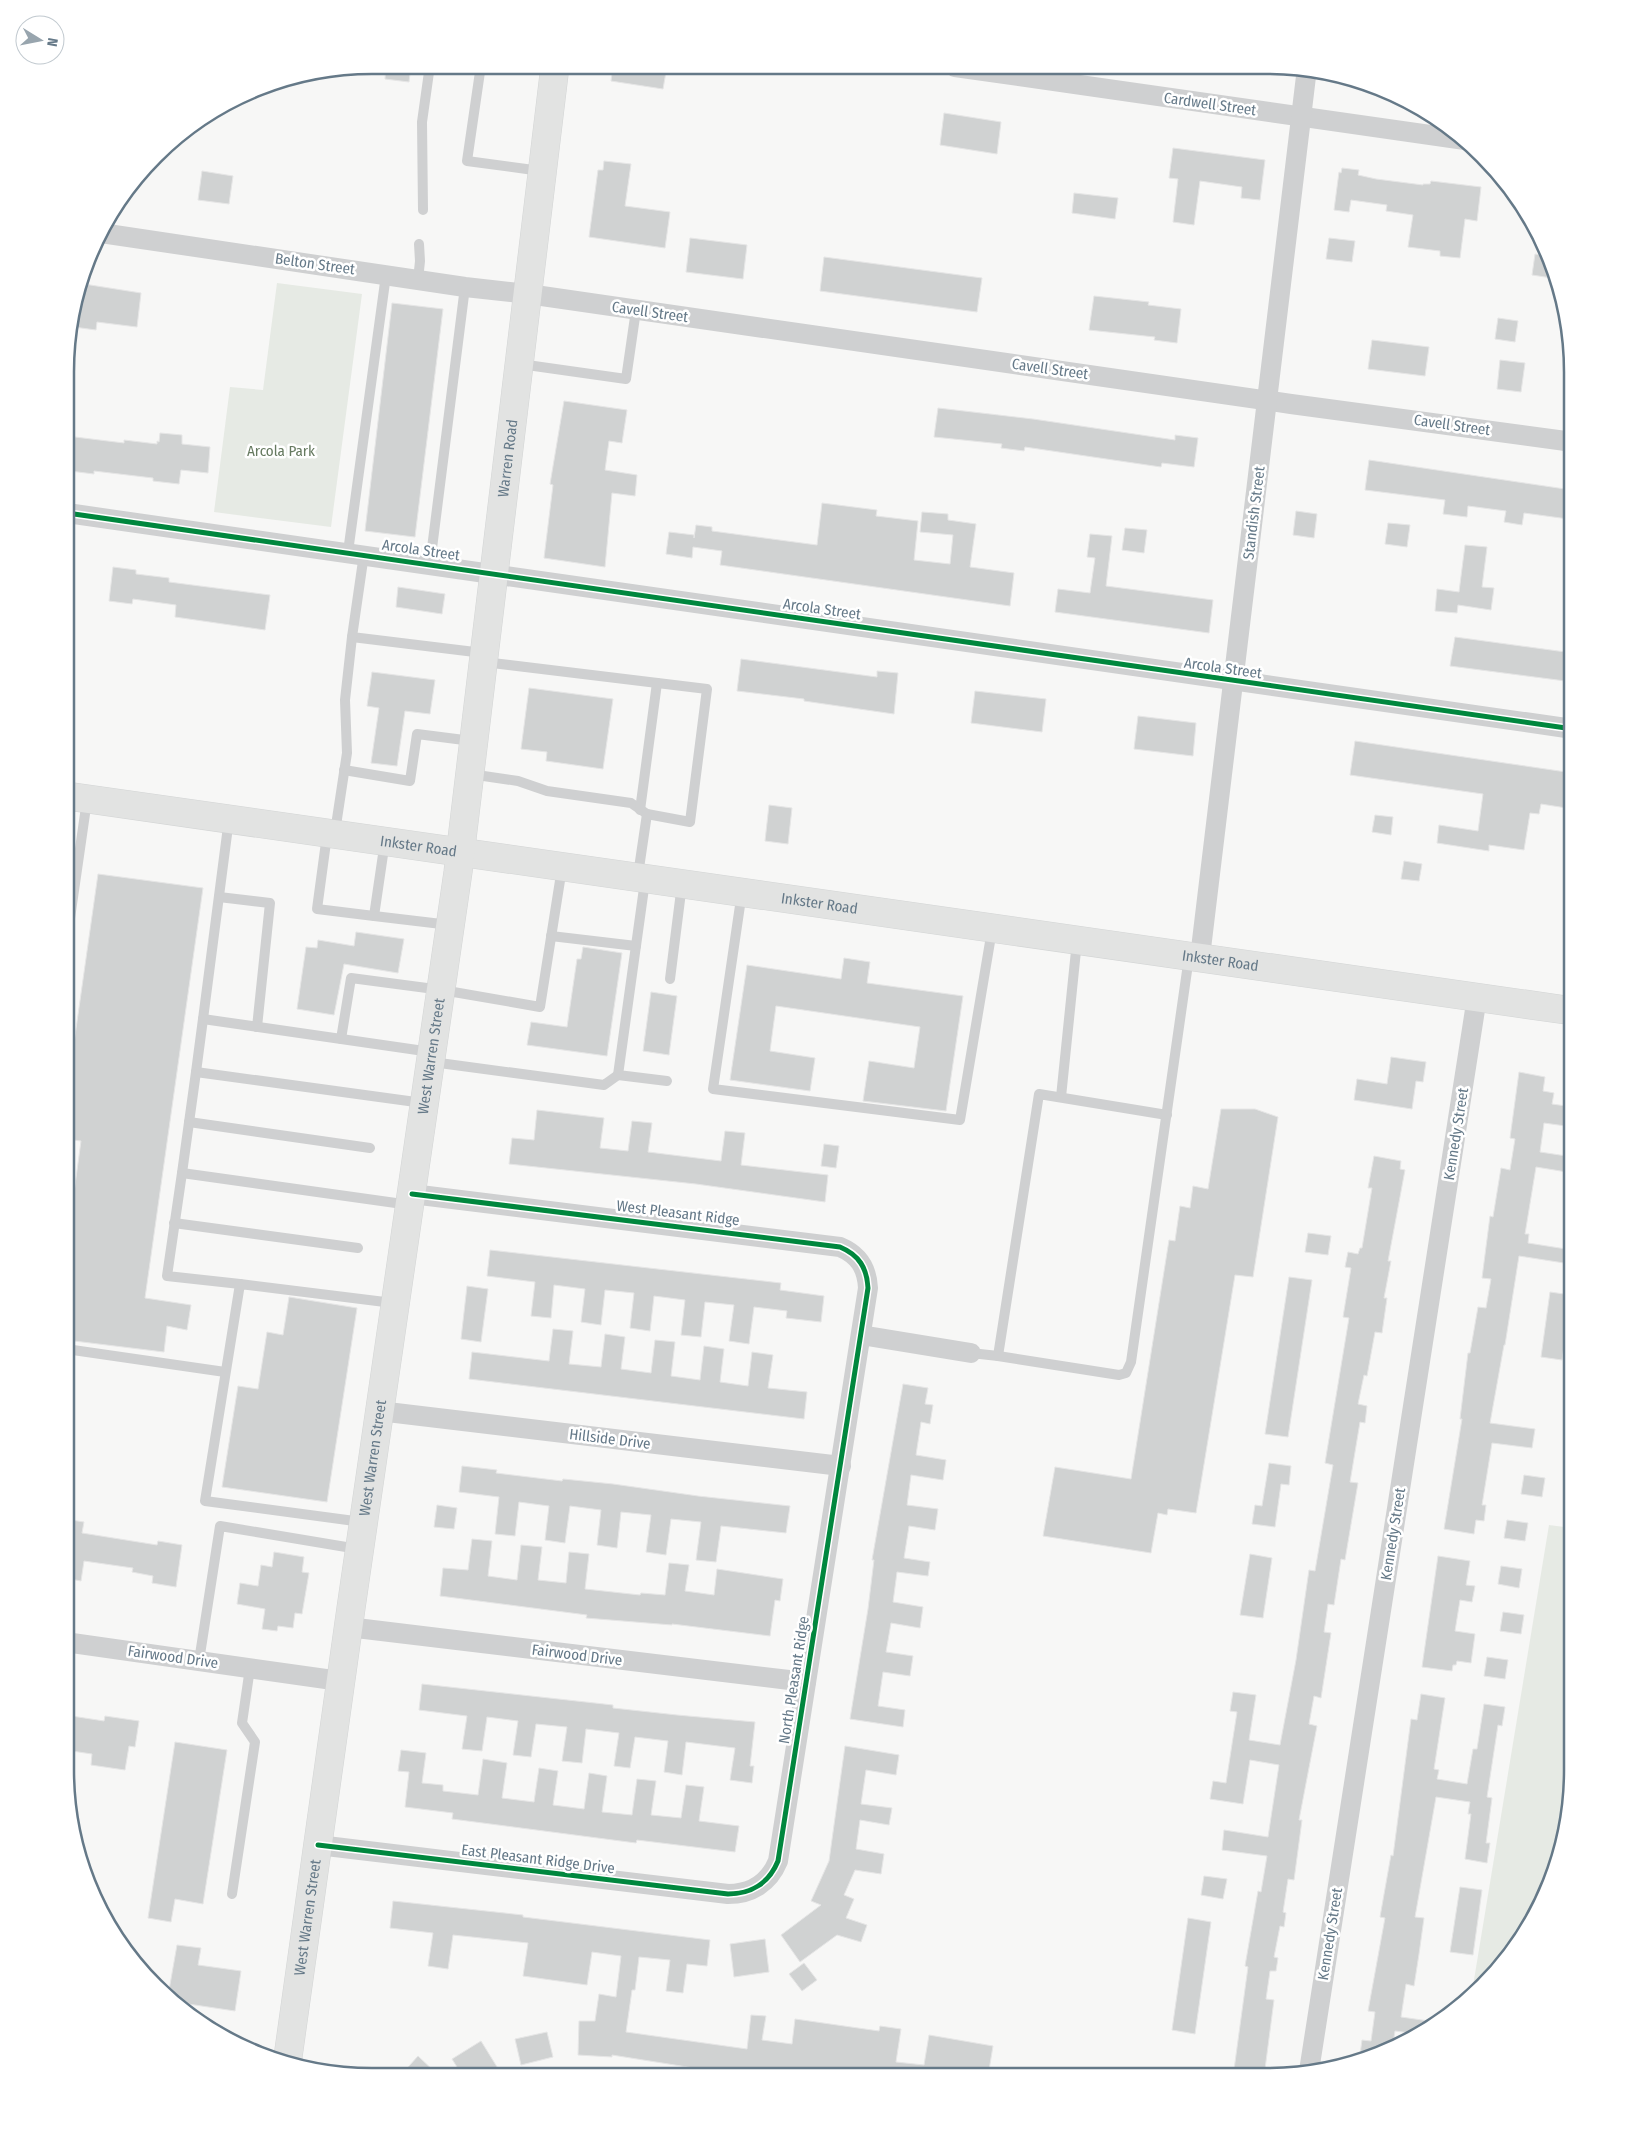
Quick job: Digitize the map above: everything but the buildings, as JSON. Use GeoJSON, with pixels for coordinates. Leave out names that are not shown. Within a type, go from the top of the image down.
{"type":"FeatureCollection","features":[{"type":"Feature","properties":{"kind":"main road","name":"Warren Road"},"geometry":{"type":"LineString","coordinates":[[460,851],[554,74]]}},
{"type":"Feature","properties":{"kind":"main road","name":"Inkster Road"},"geometry":{"type":"LineString","coordinates":[[77,797],[1564,1010]]}},
{"type":"Feature","properties":{"kind":"main road","name":"West Warren Street"},"geometry":{"type":"LineString","coordinates":[[287,2056],[379,1411],[442,990],[460,851]]}},
{"type":"Feature","properties":{"kind":"street","name":"Cardwell Street"},"geometry":{"type":"LineString","coordinates":[[1003,74],[1452,138]]}},
{"type":"Feature","properties":{"kind":"street","name":"Standish Street"},"geometry":{"type":"LineString","coordinates":[[1195,956],[1234,682],[1306,76]]}},
{"type":"Feature","properties":{"kind":"street","name":"Belton Street"},"geometry":{"type":"LineString","coordinates":[[108,234],[465,287],[528,294]]}},
{"type":"Feature","properties":{"kind":"street","name":"Cavell Street"},"geometry":{"type":"LineString","coordinates":[[528,294],[1564,441]]}},
{"type":"Feature","properties":{"kind":"street","name":"Arcola Street"},"geometry":{"type":"LineString","coordinates":[[74,514],[494,573],[1234,682],[1564,728]]}},
{"type":"Feature","properties":{"kind":"street","name":"Kennedy Street"},"geometry":{"type":"LineString","coordinates":[[1310,2065],[1478,997]]}},
{"type":"Feature","properties":{"kind":"street","name":"West Pleasant Ridge"},"geometry":{"type":"LineString","coordinates":[[411,1200],[840,1247],[857,1258],[863,1265],[867,1276],[868,1288],[841,1466]]}},
{"type":"Feature","properties":{"kind":"street"},"geometry":{"type":"LineString","coordinates":[[861,1335],[971,1353]]}},
{"type":"Feature","properties":{"kind":"street","name":"Hillside Drive"},"geometry":{"type":"LineString","coordinates":[[379,1411],[841,1466]]}},
{"type":"Feature","properties":{"kind":"street","name":"North Pleasant Ridge"},"geometry":{"type":"LineString","coordinates":[[755,1888],[766,1880],[778,1861],[841,1466]]}},
{"type":"Feature","properties":{"kind":"street","name":"Fairwood Drive"},"geometry":{"type":"LineString","coordinates":[[348,1627],[806,1682]]}},
{"type":"Feature","properties":{"kind":"street","name":"Fairwood Drive"},"geometry":{"type":"LineString","coordinates":[[74,1643],[340,1681]]}},
{"type":"Feature","properties":{"kind":"street","name":"East Pleasant Ridge Drive"},"geometry":{"type":"LineString","coordinates":[[318,1845],[728,1894],[747,1892],[755,1888]]}},
{"type":"Feature","properties":{"kind":"lane"},"geometry":{"type":"LineString","coordinates":[[423,210],[422,122],[429,74]]}},
{"type":"Feature","properties":{"kind":"lane"},"geometry":{"type":"LineString","coordinates":[[480,74],[467,161],[542,171]]}},
{"type":"Feature","properties":{"kind":"lane"},"geometry":{"type":"LineString","coordinates":[[418,280],[419,244]]}},
{"type":"Feature","properties":{"kind":"lane"},"geometry":{"type":"LineString","coordinates":[[386,275],[356,554],[352,637],[345,700],[347,753],[317,909],[451,926]]}},
{"type":"Feature","properties":{"kind":"lane"},"geometry":{"type":"LineString","coordinates":[[430,564],[465,287]]}},
{"type":"Feature","properties":{"kind":"lane"},"geometry":{"type":"LineString","coordinates":[[519,364],[626,379],[636,310]]}},
{"type":"Feature","properties":{"kind":"lane"},"geometry":{"type":"LineString","coordinates":[[352,637],[483,658],[707,689],[690,822],[643,812],[631,803],[547,791],[518,781],[469,774]]}},
{"type":"Feature","properties":{"kind":"lane"},"geometry":{"type":"LineString","coordinates":[[618,1075],[636,946],[642,877],[643,812],[657,683]]}},
{"type":"Feature","properties":{"kind":"lane"},"geometry":{"type":"LineString","coordinates":[[344,770],[410,781],[417,734],[473,741]]}},
{"type":"Feature","properties":{"kind":"lane"},"geometry":{"type":"LineString","coordinates":[[74,836],[77,797]]}},
{"type":"Feature","properties":{"kind":"lane"},"geometry":{"type":"LineString","coordinates":[[229,818],[167,1276],[396,1304]]}},
{"type":"Feature","properties":{"kind":"lane"},"geometry":{"type":"LineString","coordinates":[[374,916],[385,840]]}},
{"type":"Feature","properties":{"kind":"lane"},"geometry":{"type":"LineString","coordinates":[[341,1039],[351,978],[442,990],[540,1007],[562,866]]}},
{"type":"Feature","properties":{"kind":"lane"},"geometry":{"type":"LineString","coordinates":[[670,979],[683,883]]}},
{"type":"Feature","properties":{"kind":"lane"},"geometry":{"type":"LineString","coordinates":[[742,891],[713,1089],[960,1120],[992,927]]}},
{"type":"Feature","properties":{"kind":"lane"},"geometry":{"type":"LineString","coordinates":[[219,897],[270,903],[257,1027]]}},
{"type":"Feature","properties":{"kind":"lane"},"geometry":{"type":"LineString","coordinates":[[551,936],[636,946]]}},
{"type":"Feature","properties":{"kind":"lane"},"geometry":{"type":"LineString","coordinates":[[1061,1097],[1078,940]]}},
{"type":"Feature","properties":{"kind":"lane"},"geometry":{"type":"LineString","coordinates":[[971,1353],[1119,1375],[1126,1373],[1131,1362],[1167,1115],[1195,956]]}},
{"type":"Feature","properties":{"kind":"lane"},"geometry":{"type":"LineString","coordinates":[[203,1019],[341,1039],[432,1057],[604,1085],[618,1075],[667,1081]]}},
{"type":"Feature","properties":{"kind":"lane"},"geometry":{"type":"LineString","coordinates":[[196,1072],[424,1103]]}},
{"type":"Feature","properties":{"kind":"lane"},"geometry":{"type":"LineString","coordinates":[[998,1356],[1038,1094],[1167,1115]]}},
{"type":"Feature","properties":{"kind":"lane"},"geometry":{"type":"LineString","coordinates":[[189,1122],[370,1148]]}},
{"type":"Feature","properties":{"kind":"lane"},"geometry":{"type":"LineString","coordinates":[[182,1173],[411,1200]]}},
{"type":"Feature","properties":{"kind":"lane"},"geometry":{"type":"LineString","coordinates":[[174,1223],[358,1248]]}},
{"type":"Feature","properties":{"kind":"lane"},"geometry":{"type":"LineString","coordinates":[[240,1284],[204,1501],[363,1522]]}},
{"type":"Feature","properties":{"kind":"lane"},"geometry":{"type":"LineString","coordinates":[[74,1350],[225,1372]]}},
{"type":"Feature","properties":{"kind":"lane"},"geometry":{"type":"LineString","coordinates":[[199,1661],[220,1526],[359,1549]]}},
{"type":"Feature","properties":{"kind":"lane"},"geometry":{"type":"LineString","coordinates":[[232,1894],[255,1742],[242,1723],[250,1668]]}},
{"type":"Feature","properties":{"kind":"green space","name":"Arcola Park"},"geometry":{"type":"Polygon","coordinates":[[[277,283],[362,294],[331,527],[214,512],[230,387],[263,390],[277,283]]]}},
{"type":"Feature","properties":{"kind":"green space"},"geometry":{"type":"Polygon","coordinates":[[[1549,1525],[1564,1527],[1564,1790],[1559,1828],[1542,1884],[1534,1902],[1503,1952],[1473,1985],[1549,1525]]]}},
{"type":"Feature","properties":{"kind":"cycle path"},"geometry":{"type":"LineString","coordinates":[[74,514],[1564,728]]}},
{"type":"Feature","properties":{"kind":"cycle path"},"geometry":{"type":"LineString","coordinates":[[318,1845],[728,1894],[752,1889],[770,1875],[778,1861],[868,1288],[866,1274],[861,1263],[847,1250],[840,1247],[412,1194]]}}]}
